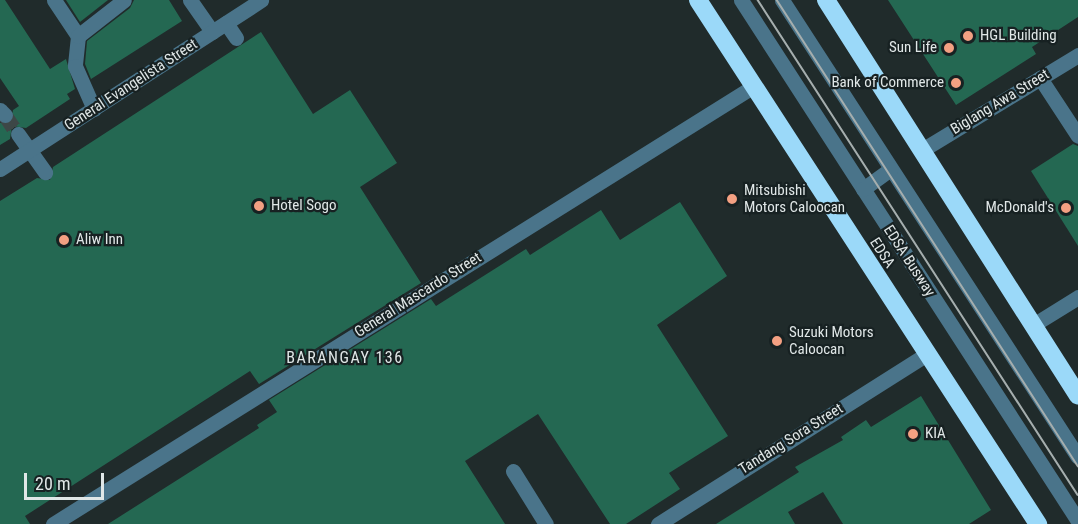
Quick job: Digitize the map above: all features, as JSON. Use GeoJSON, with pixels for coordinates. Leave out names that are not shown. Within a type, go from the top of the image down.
{"type":"FeatureCollection","features":[{"type":"Feature","properties":{"kind":"highway","name":"EDSA"},"geometry":{"type":"LineString","coordinates":[[698,0],[925,355],[1038,524]]}},
{"type":"Feature","properties":{"kind":"highway"},"geometry":{"type":"LineString","coordinates":[[826,0],[1033,325],[1075,385]]}},
{"type":"Feature","properties":{"kind":"street"},"geometry":{"type":"LineString","coordinates":[[54,0],[78,36],[75,66],[94,109]]}},
{"type":"Feature","properties":{"kind":"street"},"geometry":{"type":"LineString","coordinates":[[78,36],[124,0]]}},
{"type":"Feature","properties":{"kind":"street"},"geometry":{"type":"LineString","coordinates":[[190,0],[212,32]]}},
{"type":"Feature","properties":{"kind":"street","name":"General Evangelista Street"},"geometry":{"type":"LineString","coordinates":[[0,169],[261,0]]}},
{"type":"Feature","properties":{"kind":"street","name":"EDSA Busway"},"geometry":{"type":"LineString","coordinates":[[741,0],[1078,521]]}},
{"type":"Feature","properties":{"kind":"street"},"geometry":{"type":"LineString","coordinates":[[782,0],[1078,457]]}},
{"type":"Feature","properties":{"kind":"street"},"geometry":{"type":"LineString","coordinates":[[226,23],[236,38]]}},
{"type":"Feature","properties":{"kind":"street","name":"Biglang Awa Street"},"geometry":{"type":"LineString","coordinates":[[922,150],[1078,55]]}},
{"type":"Feature","properties":{"kind":"street"},"geometry":{"type":"LineString","coordinates":[[1040,78],[1078,136]]}},
{"type":"Feature","properties":{"kind":"street","name":"General Mascardo Street"},"geometry":{"type":"LineString","coordinates":[[53,524],[754,86]]}},
{"type":"Feature","properties":{"kind":"street"},"geometry":{"type":"LineString","coordinates":[[18,134],[45,172]]}},
{"type":"Feature","properties":{"kind":"street"},"geometry":{"type":"LineString","coordinates":[[862,189],[891,169]]}},
{"type":"Feature","properties":{"kind":"street"},"geometry":{"type":"LineString","coordinates":[[1033,325],[1078,297]]}},
{"type":"Feature","properties":{"kind":"street","name":"Tandang Sora Street"},"geometry":{"type":"LineString","coordinates":[[658,524],[925,355]]}},
{"type":"Feature","properties":{"kind":"street"},"geometry":{"type":"LineString","coordinates":[[513,471],[546,524]]}},
{"type":"Feature","properties":{"kind":"building"},"geometry":{"type":"Polygon","coordinates":[[[0,0],[5,0],[50,69],[66,59],[75,89],[67,94],[70,99],[26,128],[12,126],[10,139],[0,145],[0,123],[11,122],[13,110],[19,106],[0,78],[0,0]]]}},
{"type":"Feature","properties":{"kind":"building"},"geometry":{"type":"Polygon","coordinates":[[[66,0],[108,0],[80,22],[66,0]]]}},
{"type":"Feature","properties":{"kind":"building"},"geometry":{"type":"Polygon","coordinates":[[[134,0],[169,0],[182,21],[91,79],[85,64],[87,41],[130,8],[134,0]]]}},
{"type":"Feature","properties":{"kind":"building","name":"HGL Building"},"geometry":{"type":"Polygon","coordinates":[[[888,0],[1078,0],[1078,17],[1032,47],[1036,54],[956,105],[888,0]]]}},
{"type":"Feature","properties":{"kind":"building"},"geometry":{"type":"Polygon","coordinates":[[[261,32],[313,114],[350,90],[397,163],[360,187],[421,283],[259,384],[250,371],[25,516],[30,524],[0,524],[0,201],[37,178],[50,180],[53,167],[261,32]]]}},
{"type":"Feature","properties":{"kind":"building","name":"McDonald's"},"geometry":{"type":"Polygon","coordinates":[[[1073,144],[1078,146],[1078,246],[1031,171],[1073,144]]]}},
{"type":"Feature","properties":{"kind":"building"},"geometry":{"type":"Polygon","coordinates":[[[680,202],[727,276],[657,325],[728,436],[669,473],[680,489],[626,524],[610,524],[538,414],[465,461],[505,524],[108,524],[259,428],[257,425],[277,412],[269,400],[431,299],[436,306],[526,249],[530,255],[601,210],[620,240],[680,202]]]}},
{"type":"Feature","properties":{"kind":"building"},"geometry":{"type":"Polygon","coordinates":[[[921,396],[991,510],[969,524],[843,524],[823,492],[788,512],[795,524],[716,524],[799,472],[795,467],[843,440],[841,437],[866,420],[871,427],[921,396]]]}},
{"type":"Feature","properties":{"kind":"tunnel"},"geometry":{"type":"LineString","coordinates":[[5,115],[18,134]]}},
{"type":"Feature","properties":{"kind":"tram line"},"geometry":{"type":"LineString","coordinates":[[758,0],[1078,495]]}},
{"type":"Feature","properties":{"kind":"tram line"},"geometry":{"type":"LineString","coordinates":[[777,0],[1078,466]]}},
{"type":"Feature","properties":{"kind":"place","name":"HGL Building"},"geometry":{"type":"Point","coordinates":[968,36]}},
{"type":"Feature","properties":{"kind":"place","name":"Sun Life"},"geometry":{"type":"Point","coordinates":[949,48]}},
{"type":"Feature","properties":{"kind":"place","name":"Bank of Commerce"},"geometry":{"type":"Point","coordinates":[956,83]}},
{"type":"Feature","properties":{"kind":"place","name":"Mitsubishi Motors Caloocan"},"geometry":{"type":"Point","coordinates":[732,199]}},
{"type":"Feature","properties":{"kind":"place","name":"Hotel Sogo"},"geometry":{"type":"Point","coordinates":[259,206]}},
{"type":"Feature","properties":{"kind":"place","name":"McDonald's"},"geometry":{"type":"Point","coordinates":[1066,208]}},
{"type":"Feature","properties":{"kind":"place","name":"Aliw Inn"},"geometry":{"type":"Point","coordinates":[64,240]}},
{"type":"Feature","properties":{"kind":"place","name":"Suzuki Motors Caloocan"},"geometry":{"type":"Point","coordinates":[777,341]}},
{"type":"Feature","properties":{"kind":"place","name":"KIA"},"geometry":{"type":"Point","coordinates":[913,434]}},
{"type":"Feature","properties":{"kind":"district","name":"BARANGAY 136"},"geometry":{"type":"Point","coordinates":[345,358]}}]}
